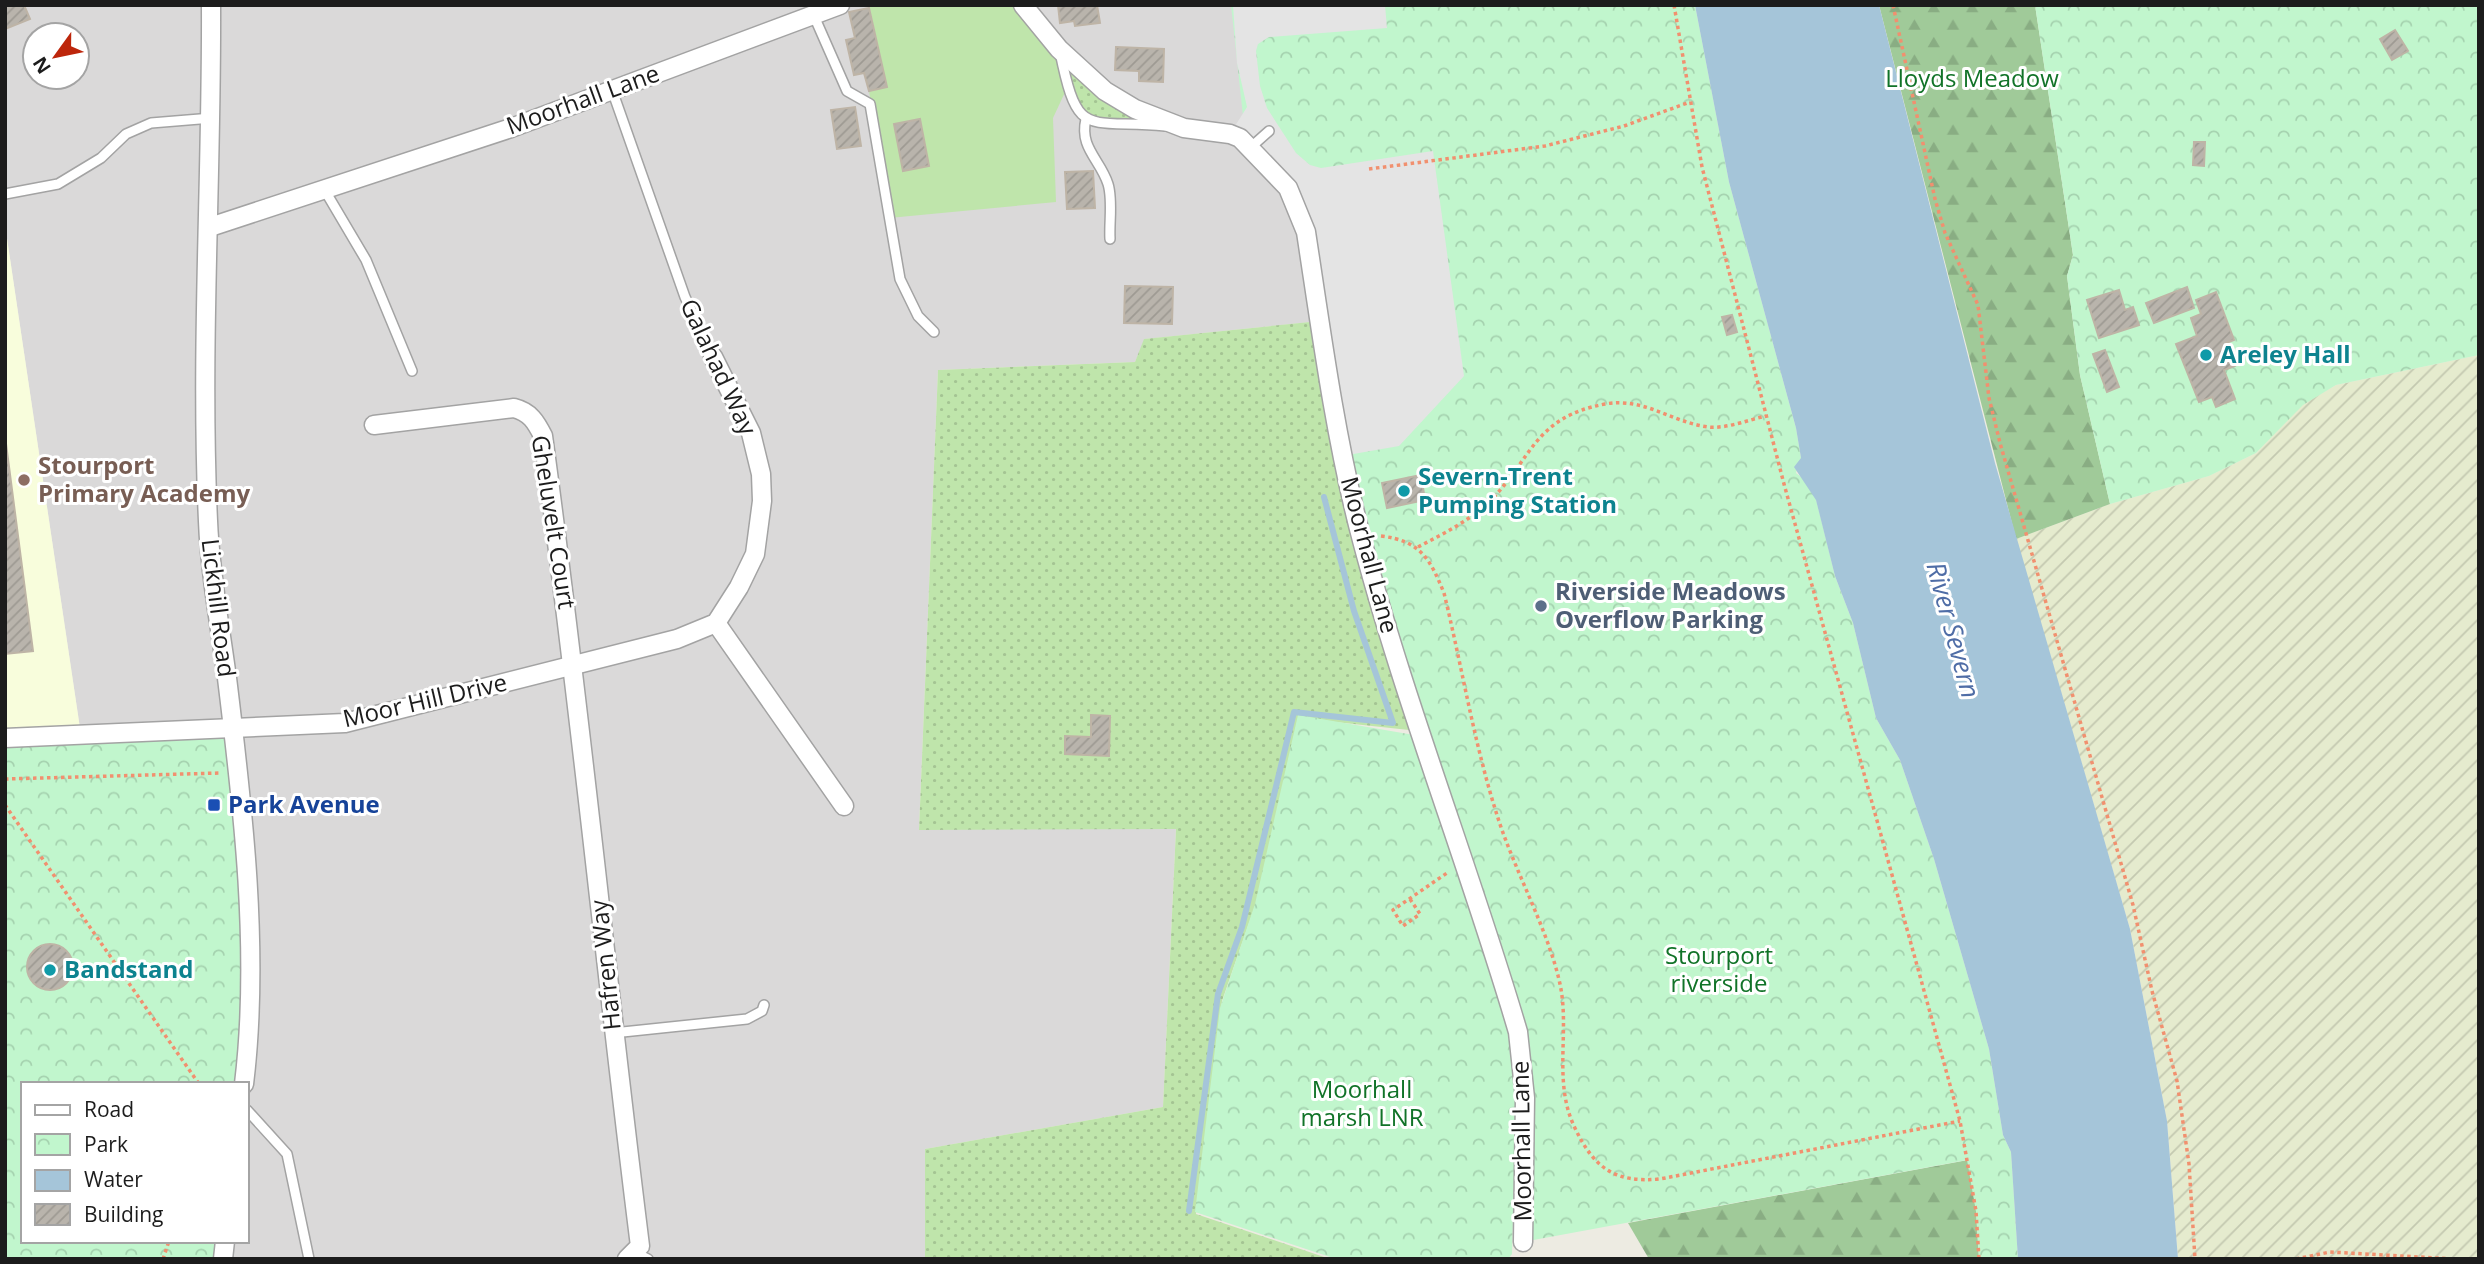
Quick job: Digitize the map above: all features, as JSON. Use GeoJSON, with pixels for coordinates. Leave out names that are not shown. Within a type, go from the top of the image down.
{"type":"FeatureCollection","features":[{"type":"Feature","properties":{"kind":"street","name":"Lickhill Road"},"geometry":{"type":"LineString","coordinates":[[211,5],[212,118],[205,391],[208,524],[237,773],[250,991],[244,1082]]}},
{"type":"Feature","properties":{"kind":"street","name":"Moorhall Lane"},"geometry":{"type":"LineString","coordinates":[[210,227],[511,128],[840,5]]}},
{"type":"Feature","properties":{"kind":"street","name":"Moorhall Lane"},"geometry":{"type":"LineString","coordinates":[[1023,5],[1059,49],[1105,91],[1135,108],[1184,128],[1230,134],[1251,147],[1288,188],[1306,232],[1342,456],[1362,539],[1380,606],[1518,1032],[1523,1064],[1526,1165],[1523,1242]]}},
{"type":"Feature","properties":{"kind":"street","name":"Galahad Way"},"geometry":{"type":"LineString","coordinates":[[713,357],[751,433],[761,474],[762,501],[755,554],[739,587],[716,623]]}},
{"type":"Feature","properties":{"kind":"street","name":"Gheluvelt Court"},"geometry":{"type":"LineString","coordinates":[[374,425],[514,408],[524,410],[535,420],[543,436],[574,665]]}},
{"type":"Feature","properties":{"kind":"street"},"geometry":{"type":"LineString","coordinates":[[574,665],[677,639],[716,623],[844,806]]}},
{"type":"Feature","properties":{"kind":"street","name":"Moor Hill Drive"},"geometry":{"type":"LineString","coordinates":[[233,727],[345,723],[574,665]]}},
{"type":"Feature","properties":{"kind":"street","name":"Hafren Way"},"geometry":{"type":"LineString","coordinates":[[574,665],[613,1033],[640,1246],[636,1256]]}},
{"type":"Feature","properties":{"kind":"street"},"geometry":{"type":"LineString","coordinates":[[5,738],[233,727]]}},
{"type":"Feature","properties":{"kind":"lane"},"geometry":{"type":"LineString","coordinates":[[814,16],[847,91],[870,104],[900,279],[918,316],[934,332]]}},
{"type":"Feature","properties":{"kind":"lane"},"geometry":{"type":"LineString","coordinates":[[1059,49],[1072,104],[1086,119],[1098,123],[1184,128]]}},
{"type":"Feature","properties":{"kind":"lane","name":"Galahad Way"},"geometry":{"type":"LineString","coordinates":[[611,89],[685,296],[713,357]]}},
{"type":"Feature","properties":{"kind":"lane"},"geometry":{"type":"LineString","coordinates":[[5,194],[58,184],[101,158],[126,134],[152,123],[212,118]]}},
{"type":"Feature","properties":{"kind":"lane"},"geometry":{"type":"LineString","coordinates":[[1086,119],[1083,132],[1086,146],[1108,182],[1110,239]]}},
{"type":"Feature","properties":{"kind":"lane"},"geometry":{"type":"LineString","coordinates":[[1251,147],[1269,131]]}},
{"type":"Feature","properties":{"kind":"lane"},"geometry":{"type":"LineString","coordinates":[[324,189],[366,260],[412,371]]}},
{"type":"Feature","properties":{"kind":"lane"},"geometry":{"type":"LineString","coordinates":[[613,1033],[747,1019],[762,1011],[764,1005]]}},
{"type":"Feature","properties":{"kind":"lane"},"geometry":{"type":"LineString","coordinates":[[248,1112],[287,1154],[309,1259]]}},
{"type":"Feature","properties":{"kind":"path"},"geometry":{"type":"LineString","coordinates":[[1674,5],[1702,167],[1766,416],[1960,1121],[1976,1211],[1979,1259]]}},
{"type":"Feature","properties":{"kind":"path"},"geometry":{"type":"LineString","coordinates":[[1892,5],[1935,200],[1945,233],[1978,305],[1989,398],[2000,443],[2130,892],[2177,1081],[2189,1164],[2194,1259]]}},
{"type":"Feature","properties":{"kind":"path"},"geometry":{"type":"LineString","coordinates":[[1369,169],[1545,146],[1624,126],[1690,103]]}},
{"type":"Feature","properties":{"kind":"path"},"geometry":{"type":"LineString","coordinates":[[1418,547],[1471,517],[1491,499],[1536,439],[1567,417],[1605,404],[1636,403],[1710,427],[1766,416]]}},
{"type":"Feature","properties":{"kind":"path"},"geometry":{"type":"LineString","coordinates":[[1362,539],[1375,536],[1395,538],[1418,547],[1433,567],[1444,593],[1496,812],[1560,984],[1565,1031],[1562,1083],[1574,1125],[1609,1174],[1631,1181],[1660,1179],[1960,1121]]}},
{"type":"Feature","properties":{"kind":"path"},"geometry":{"type":"LineString","coordinates":[[5,779],[237,773]]}},
{"type":"Feature","properties":{"kind":"path"},"geometry":{"type":"LineString","coordinates":[[5,805],[198,1082]]}},
{"type":"Feature","properties":{"kind":"path"},"geometry":{"type":"LineString","coordinates":[[1410,899],[1420,914],[1403,926],[1394,910],[1410,899],[1464,864]]}},
{"type":"Feature","properties":{"kind":"path"},"geometry":{"type":"LineString","coordinates":[[2295,1259],[2330,1252],[2455,1259]]}},
{"type":"Feature","properties":{"kind":"shaded area"},"geometry":{"type":"Polygon","coordinates":[[[5,5],[1233,5],[1288,188],[1320,321],[1145,339],[1135,362],[938,370],[919,829],[1176,828],[1163,1107],[925,1149],[925,1259],[223,1259],[225,1243],[248,1243],[246,1082],[81,735],[5,225],[5,5]]]}},
{"type":"Feature","properties":{"kind":"shaded area"},"geometry":{"type":"Polygon","coordinates":[[[1233,5],[1385,5],[1387,28],[1269,37],[1258,44],[1256,51],[1260,86],[1267,108],[1296,153],[1310,165],[1321,168],[1433,151],[1464,376],[1399,446],[1342,456],[1297,204],[1230,134],[1247,107],[1237,63],[1233,5]]]}},
{"type":"Feature","properties":{"kind":"shaded area","name":"Stourport Primary Academy"},"geometry":{"type":"Polygon","coordinates":[[[5,225],[81,735],[5,738],[5,225]]]}},
{"type":"Feature","properties":{"kind":"shaded area"},"geometry":{"type":"Polygon","coordinates":[[[2479,355],[2479,1259],[2178,1259],[2167,1121],[2130,929],[2016,539],[2110,504],[2209,476],[2256,453],[2303,404],[2336,385],[2479,355]]]}},
{"type":"Feature","properties":{"kind":"green space"},"geometry":{"type":"Polygon","coordinates":[[[869,5],[1023,5],[1059,49],[1067,88],[1053,118],[1056,202],[889,218],[869,91],[887,86],[869,5]]]}},
{"type":"Feature","properties":{"kind":"green space","name":"Stourport riverside"},"geometry":{"type":"Polygon","coordinates":[[[1231,5],[1695,5],[1729,182],[1796,428],[1801,458],[1796,473],[1805,480],[1816,499],[1835,576],[1853,623],[1876,718],[1900,760],[1934,859],[1989,1049],[2003,1135],[2011,1152],[2018,1259],[1979,1259],[1976,1211],[1967,1160],[1523,1242],[1516,1103],[1512,1254],[1508,1259],[1336,1259],[1195,1212],[1220,1008],[1255,904],[1298,715],[1414,735],[1362,539],[1308,201],[1246,144],[1231,5]]]}},
{"type":"Feature","properties":{"kind":"green space","name":"Lloyds Meadow"},"geometry":{"type":"Polygon","coordinates":[[[1879,5],[2035,5],[2073,255],[2067,276],[2080,375],[2110,504],[2016,539],[1879,5]]]}},
{"type":"Feature","properties":{"kind":"green space","name":"Areley Hall"},"geometry":{"type":"Polygon","coordinates":[[[2035,5],[2479,5],[2479,355],[2336,385],[2303,405],[2256,453],[2209,476],[2110,504],[2080,375],[2067,276],[2073,255],[2035,5]]]}},
{"type":"Feature","properties":{"kind":"green space"},"geometry":{"type":"Polygon","coordinates":[[[1059,49],[1084,74],[1184,128],[1098,123],[1078,113],[1059,49]]]}},
{"type":"Feature","properties":{"kind":"green space"},"geometry":{"type":"Polygon","coordinates":[[[1320,321],[1432,801],[1409,730],[1298,718],[1257,900],[1222,1001],[1196,1214],[1330,1259],[925,1259],[925,1149],[1163,1107],[1176,829],[919,830],[938,370],[1135,362],[1144,339],[1320,321]]]}},
{"type":"Feature","properties":{"kind":"green space"},"geometry":{"type":"Polygon","coordinates":[[[233,727],[245,884],[244,1082],[21,1082],[21,1243],[225,1243],[223,1259],[5,1259],[5,738],[233,727]]]}},
{"type":"Feature","properties":{"kind":"green space"},"geometry":{"type":"Polygon","coordinates":[[[1968,1160],[1976,1211],[1979,1259],[1649,1259],[1628,1223],[1968,1160]]]}},
{"type":"Feature","properties":{"kind":"water","name":"River Severn"},"geometry":{"type":"Polygon","coordinates":[[[1695,5],[1879,5],[1995,463],[2130,929],[2167,1121],[2178,1259],[2018,1259],[2011,1152],[2003,1135],[1989,1049],[1934,859],[1900,760],[1876,718],[1853,623],[1835,576],[1816,500],[1794,467],[1801,458],[1796,428],[1729,182],[1695,5]]]}},
{"type":"Feature","properties":{"kind":"building"},"geometry":{"type":"Polygon","coordinates":[[[5,5],[24,5],[30,19],[5,29],[5,5]]]}},
{"type":"Feature","properties":{"kind":"building"},"geometry":{"type":"Polygon","coordinates":[[[1058,5],[1097,5],[1100,23],[1075,26],[1074,21],[1060,23],[1058,5]]]}},
{"type":"Feature","properties":{"kind":"building"},"geometry":{"type":"Polygon","coordinates":[[[869,8],[887,87],[869,91],[864,73],[854,75],[846,40],[855,38],[849,12],[869,8]]]}},
{"type":"Feature","properties":{"kind":"building"},"geometry":{"type":"Polygon","coordinates":[[[2395,30],[2408,51],[2392,60],[2380,39],[2395,30]]]}},
{"type":"Feature","properties":{"kind":"building"},"geometry":{"type":"Polygon","coordinates":[[[1116,47],[1164,49],[1163,82],[1139,81],[1139,71],[1115,70],[1116,47]]]}},
{"type":"Feature","properties":{"kind":"building"},"geometry":{"type":"Polygon","coordinates":[[[855,107],[861,146],[837,149],[831,110],[855,107]]]}},
{"type":"Feature","properties":{"kind":"building"},"geometry":{"type":"Polygon","coordinates":[[[920,119],[929,166],[903,171],[894,124],[920,119]]]}},
{"type":"Feature","properties":{"kind":"building"},"geometry":{"type":"Polygon","coordinates":[[[2194,142],[2205,142],[2204,166],[2193,165],[2194,142]]]}},
{"type":"Feature","properties":{"kind":"building"},"geometry":{"type":"Polygon","coordinates":[[[1093,171],[1095,208],[1067,209],[1065,172],[1093,171]]]}},
{"type":"Feature","properties":{"kind":"building"},"geometry":{"type":"Polygon","coordinates":[[[1125,286],[1173,287],[1172,324],[1124,323],[1125,286]]]}},
{"type":"Feature","properties":{"kind":"building"},"geometry":{"type":"Polygon","coordinates":[[[2187,287],[2194,308],[2154,323],[2146,303],[2187,287]]]}},
{"type":"Feature","properties":{"kind":"building"},"geometry":{"type":"Polygon","coordinates":[[[2119,290],[2125,310],[2133,307],[2139,325],[2099,338],[2087,300],[2119,290]]]}},
{"type":"Feature","properties":{"kind":"building","name":"Areley Hall"},"geometry":{"type":"Polygon","coordinates":[[[2216,292],[2234,340],[2226,343],[2235,366],[2224,370],[2235,399],[2216,407],[2212,397],[2199,402],[2176,344],[2197,336],[2191,318],[2201,314],[2196,300],[2216,292]]]}},
{"type":"Feature","properties":{"kind":"building"},"geometry":{"type":"Polygon","coordinates":[[[1732,315],[1737,332],[1727,335],[1722,317],[1732,315]]]}},
{"type":"Feature","properties":{"kind":"building"},"geometry":{"type":"Polygon","coordinates":[[[2105,350],[2119,387],[2107,392],[2093,354],[2105,350]]]}},
{"type":"Feature","properties":{"kind":"building"},"geometry":{"type":"Polygon","coordinates":[[[5,436],[33,651],[5,654],[5,436]]]}},
{"type":"Feature","properties":{"kind":"building","name":"Severn-Trent Pumping Station"},"geometry":{"type":"Polygon","coordinates":[[[1421,475],[1425,500],[1387,508],[1382,483],[1421,475]]]}},
{"type":"Feature","properties":{"kind":"building"},"geometry":{"type":"Polygon","coordinates":[[[1091,715],[1110,716],[1109,756],[1065,754],[1065,736],[1091,737],[1091,715]]]}},
{"type":"Feature","properties":{"kind":"building","name":"Bandstand"},"geometry":{"type":"Polygon","coordinates":[[[50,944],[59,945],[66,951],[72,958],[72,976],[66,983],[59,989],[50,990],[41,989],[34,983],[28,976],[27,967],[28,958],[34,951],[41,945],[50,944]]]}},
{"type":"Feature","properties":{"kind":"waterway"},"geometry":{"type":"LineString","coordinates":[[1189,1211],[1218,994],[1242,927],[1294,712],[1393,723],[1354,611],[1324,497]]}},
{"type":"Feature","properties":{"kind":"place","name":"Areley Hall"},"geometry":{"type":"Point","coordinates":[2206,355]}},
{"type":"Feature","properties":{"kind":"place","name":"Stourport Primary Academy"},"geometry":{"type":"Point","coordinates":[24,480]}},
{"type":"Feature","properties":{"kind":"place","name":"Severn-Trent Pumping Station"},"geometry":{"type":"Point","coordinates":[1404,491]}},
{"type":"Feature","properties":{"kind":"place","name":"Riverside Meadows Overflow Parking"},"geometry":{"type":"Point","coordinates":[1541,606]}},
{"type":"Feature","properties":{"kind":"place","name":"Park Avenue"},"geometry":{"type":"Point","coordinates":[214,805]}},
{"type":"Feature","properties":{"kind":"place","name":"Bandstand"},"geometry":{"type":"Point","coordinates":[50,970]}},
{"type":"Feature","properties":{"kind":"park label","name":"Moorhall marsh LNR"},"geometry":{"type":"Point","coordinates":[1362,1104]}}]}
